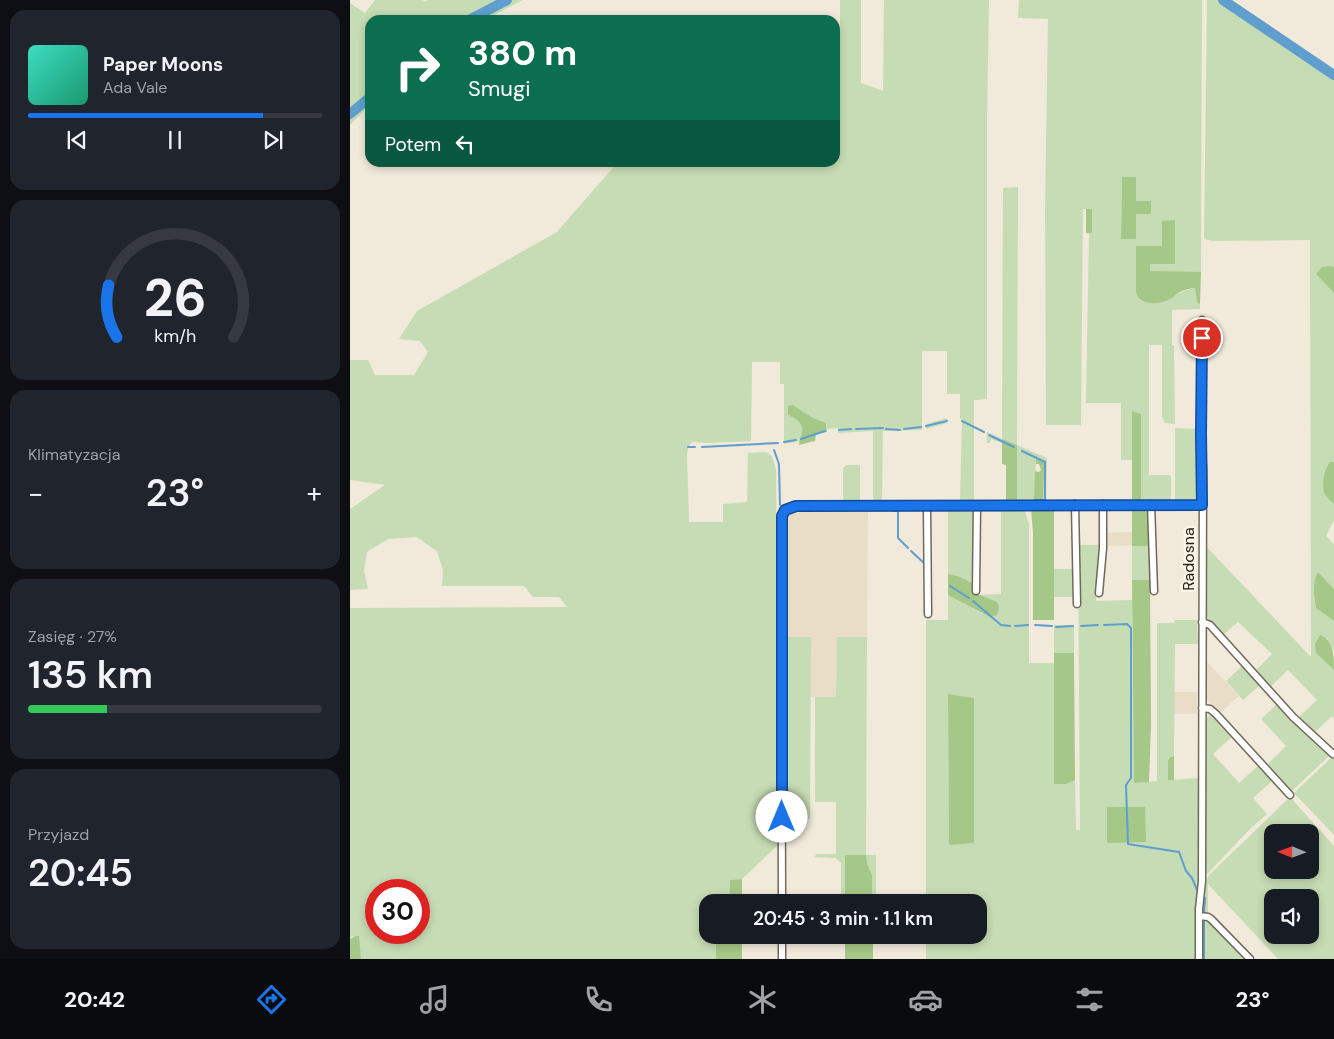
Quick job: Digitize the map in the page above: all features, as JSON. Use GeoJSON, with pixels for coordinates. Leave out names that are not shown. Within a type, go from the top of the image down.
{"type":"FeatureCollection","features":[{"type":"Feature","properties":{"kind":"street","name":"Radosna"},"geometry":{"type":"LineString","coordinates":[[1199,959],[1199,916],[1202,886],[1202,320]]}},
{"type":"Feature","properties":{"kind":"street"},"geometry":{"type":"LineString","coordinates":[[1075,504],[1077,604]]}},
{"type":"Feature","properties":{"kind":"street"},"geometry":{"type":"LineString","coordinates":[[1099,593],[1103,548],[1103,504]]}},
{"type":"Feature","properties":{"kind":"street"},"geometry":{"type":"LineString","coordinates":[[1151,504],[1154,591]]}},
{"type":"Feature","properties":{"kind":"street"},"geometry":{"type":"LineString","coordinates":[[782,894],[781,568],[782,516],[785,510],[796,506],[1202,505]]}},
{"type":"Feature","properties":{"kind":"street"},"geometry":{"type":"LineString","coordinates":[[927,506],[928,614]]}},
{"type":"Feature","properties":{"kind":"street"},"geometry":{"type":"LineString","coordinates":[[976,591],[977,506]]}},
{"type":"Feature","properties":{"kind":"street"},"geometry":{"type":"LineString","coordinates":[[1202,622],[1210,625],[1293,717],[1333,754]]}},
{"type":"Feature","properties":{"kind":"street"},"geometry":{"type":"LineString","coordinates":[[1202,708],[1210,709],[1216,714],[1290,795]]}},
{"type":"Feature","properties":{"kind":"street"},"geometry":{"type":"LineString","coordinates":[[1199,916],[1208,916],[1250,959]]}},
{"type":"Feature","properties":{"kind":"street"},"geometry":{"type":"LineString","coordinates":[[782,944],[782,959]]}},
{"type":"Feature","properties":{"kind":"shaded area"},"geometry":{"type":"Polygon","coordinates":[[[868,511],[867,637],[837,638],[836,697],[810,697],[811,638],[785,637],[786,518],[789,512],[868,511]]]}},
{"type":"Feature","properties":{"kind":"shaded area"},"geometry":{"type":"Polygon","coordinates":[[[1132,532],[1132,545],[1108,546],[1108,533],[1132,532]]]}},
{"type":"Feature","properties":{"kind":"shaded area"},"geometry":{"type":"Polygon","coordinates":[[[1205,660],[1239,696],[1220,713],[1206,698],[1205,660]]]}},
{"type":"Feature","properties":{"kind":"shaded area"},"geometry":{"type":"Polygon","coordinates":[[[1174,692],[1197,692],[1197,714],[1174,714],[1174,692]]]}},
{"type":"Feature","properties":{"kind":"green space"},"geometry":{"type":"Polygon","coordinates":[[[375,0],[422,0],[426,2],[427,0],[523,0],[494,15],[365,15],[365,110],[350,125],[350,3],[365,13],[375,0]]]}},
{"type":"Feature","properties":{"kind":"green space"},"geometry":{"type":"Polygon","coordinates":[[[840,0],[861,0],[861,83],[883,91],[884,0],[989,0],[987,399],[974,400],[974,502],[960,502],[962,420],[960,419],[960,394],[947,394],[947,351],[922,351],[922,430],[883,431],[882,501],[874,501],[873,497],[873,431],[838,433],[838,428],[827,429],[827,425],[793,405],[803,428],[799,441],[784,444],[784,384],[780,384],[780,362],[752,362],[751,441],[692,442],[688,447],[689,522],[723,522],[723,504],[747,502],[748,453],[766,452],[772,456],[776,470],[779,844],[742,879],[730,880],[729,894],[699,894],[699,944],[716,944],[716,959],[361,959],[359,943],[352,936],[350,939],[350,608],[567,607],[559,597],[533,597],[524,586],[442,586],[443,570],[437,551],[416,537],[388,539],[367,552],[364,571],[368,589],[350,590],[350,509],[385,485],[350,480],[350,360],[368,360],[375,375],[414,375],[428,352],[420,341],[399,339],[417,311],[557,232],[614,167],[840,167],[840,0]]]}},
{"type":"Feature","properties":{"kind":"green space"},"geometry":{"type":"Polygon","coordinates":[[[1019,0],[1202,0],[1201,272],[1150,272],[1150,264],[1162,246],[1136,246],[1137,296],[1150,302],[1157,302],[1195,288],[1197,303],[1200,304],[1200,309],[1172,310],[1175,424],[1165,423],[1162,417],[1162,345],[1149,345],[1149,475],[1171,475],[1171,501],[1141,501],[1141,414],[1132,411],[1132,460],[1121,460],[1121,403],[1086,403],[1089,233],[1092,232],[1092,209],[1083,209],[1081,425],[1046,425],[1045,209],[1048,19],[1018,18],[1019,0]],[[1122,177],[1121,239],[1136,214],[1151,214],[1151,202],[1136,201],[1122,177]]]}},
{"type":"Feature","properties":{"kind":"green space"},"geometry":{"type":"Polygon","coordinates":[[[1207,0],[1220,0],[1334,79],[1334,267],[1330,266],[1316,274],[1334,293],[1334,462],[1330,462],[1324,494],[1334,504],[1334,520],[1326,536],[1334,544],[1334,589],[1318,572],[1314,590],[1316,608],[1334,621],[1334,651],[1328,640],[1320,635],[1316,653],[1334,670],[1334,718],[1332,716],[1315,732],[1299,717],[1317,700],[1288,670],[1270,687],[1255,671],[1272,654],[1238,622],[1223,635],[1208,619],[1204,609],[1204,544],[1311,657],[1310,240],[1213,241],[1204,239],[1207,0]]]}},
{"type":"Feature","properties":{"kind":"green space"},"geometry":{"type":"Polygon","coordinates":[[[1122,177],[1136,177],[1136,201],[1151,201],[1151,214],[1136,214],[1136,239],[1121,239],[1122,177]]]}},
{"type":"Feature","properties":{"kind":"green space"},"geometry":{"type":"Polygon","coordinates":[[[1018,187],[1017,445],[991,439],[990,443],[987,443],[987,432],[1002,439],[1003,188],[1018,187]]]}},
{"type":"Feature","properties":{"kind":"green space"},"geometry":{"type":"Polygon","coordinates":[[[1086,209],[1092,209],[1092,233],[1086,233],[1086,209]]]}},
{"type":"Feature","properties":{"kind":"green space"},"geometry":{"type":"Polygon","coordinates":[[[1175,220],[1175,264],[1150,264],[1150,271],[1201,272],[1200,304],[1197,303],[1195,288],[1183,291],[1170,299],[1155,303],[1141,300],[1136,292],[1136,246],[1162,246],[1162,221],[1175,220]]]}},
{"type":"Feature","properties":{"kind":"green space"},"geometry":{"type":"Polygon","coordinates":[[[1322,267],[1334,267],[1334,293],[1316,274],[1322,267]]]}},
{"type":"Feature","properties":{"kind":"green space"},"geometry":{"type":"Polygon","coordinates":[[[793,405],[813,418],[826,423],[827,432],[816,434],[815,441],[799,445],[802,426],[788,414],[788,406],[793,405]]]}},
{"type":"Feature","properties":{"kind":"green space"},"geometry":{"type":"Polygon","coordinates":[[[1132,411],[1141,414],[1141,501],[1132,501],[1132,411]]]}},
{"type":"Feature","properties":{"kind":"green space"},"geometry":{"type":"Polygon","coordinates":[[[947,418],[947,423],[926,429],[926,424],[947,418]]]}},
{"type":"Feature","properties":{"kind":"green space"},"geometry":{"type":"Polygon","coordinates":[[[1175,428],[1199,430],[1199,499],[1197,501],[1175,501],[1175,428]]]}},
{"type":"Feature","properties":{"kind":"green space"},"geometry":{"type":"Polygon","coordinates":[[[1002,439],[1017,445],[1017,502],[1006,502],[1006,465],[1002,464],[1002,439]]]}},
{"type":"Feature","properties":{"kind":"green space"},"geometry":{"type":"Polygon","coordinates":[[[1017,445],[1047,458],[1046,502],[1017,502],[1017,445]],[[1036,459],[1034,499],[1043,499],[1043,462],[1036,459]]]}},
{"type":"Feature","properties":{"kind":"green space"},"geometry":{"type":"Polygon","coordinates":[[[1036,459],[1044,462],[1043,499],[1034,499],[1035,471],[1039,472],[1041,470],[1039,464],[1036,464],[1036,459]]]}},
{"type":"Feature","properties":{"kind":"green space"},"geometry":{"type":"Polygon","coordinates":[[[1330,462],[1334,462],[1334,504],[1325,495],[1323,487],[1325,474],[1330,462]]]}},
{"type":"Feature","properties":{"kind":"green space"},"geometry":{"type":"Polygon","coordinates":[[[846,465],[860,465],[860,500],[843,500],[843,468],[846,465]]]}},
{"type":"Feature","properties":{"kind":"green space"},"geometry":{"type":"Polygon","coordinates":[[[1001,507],[1023,507],[1029,523],[1029,663],[1054,663],[1054,784],[1066,784],[1075,780],[1076,830],[1080,830],[1078,545],[1100,545],[1096,601],[1132,600],[1134,783],[1157,781],[1157,623],[1174,623],[1175,620],[1197,620],[1198,644],[1175,644],[1174,756],[1170,757],[1168,761],[1168,780],[1200,778],[1200,888],[1197,959],[926,959],[926,944],[987,944],[987,894],[926,894],[926,620],[948,620],[948,594],[983,614],[997,602],[979,595],[1001,594],[1001,507]],[[948,694],[949,844],[974,843],[974,698],[948,694]]]}},
{"type":"Feature","properties":{"kind":"green space"},"geometry":{"type":"Polygon","coordinates":[[[1054,507],[1054,620],[1033,620],[1033,533],[1031,508],[1054,507]]]}},
{"type":"Feature","properties":{"kind":"green space"},"geometry":{"type":"Polygon","coordinates":[[[970,508],[974,512],[974,585],[958,576],[948,574],[948,509],[970,508]]]}},
{"type":"Feature","properties":{"kind":"green space"},"geometry":{"type":"Polygon","coordinates":[[[1148,510],[1149,546],[1132,546],[1132,511],[1148,510]]]}},
{"type":"Feature","properties":{"kind":"green space"},"geometry":{"type":"Polygon","coordinates":[[[1132,546],[1149,546],[1150,580],[1132,580],[1132,546]]]}},
{"type":"Feature","properties":{"kind":"green space"},"geometry":{"type":"Polygon","coordinates":[[[1054,569],[1073,569],[1074,597],[1054,597],[1054,569]]]}},
{"type":"Feature","properties":{"kind":"green space"},"geometry":{"type":"Polygon","coordinates":[[[1318,572],[1334,589],[1334,621],[1316,608],[1314,584],[1318,572]]]}},
{"type":"Feature","properties":{"kind":"green space"},"geometry":{"type":"Polygon","coordinates":[[[948,574],[968,581],[974,585],[975,593],[997,602],[999,606],[997,615],[990,617],[948,595],[948,574]]]}},
{"type":"Feature","properties":{"kind":"green space"},"geometry":{"type":"Polygon","coordinates":[[[1132,580],[1150,580],[1151,725],[1149,782],[1134,783],[1132,580]]]}},
{"type":"Feature","properties":{"kind":"green space"},"geometry":{"type":"Polygon","coordinates":[[[1054,625],[1074,625],[1074,653],[1054,653],[1054,625]]]}},
{"type":"Feature","properties":{"kind":"green space"},"geometry":{"type":"Polygon","coordinates":[[[1320,635],[1325,637],[1331,645],[1334,670],[1316,653],[1315,644],[1320,635]]]}},
{"type":"Feature","properties":{"kind":"green space"},"geometry":{"type":"Polygon","coordinates":[[[785,637],[811,637],[810,819],[785,819],[785,637]]]}},
{"type":"Feature","properties":{"kind":"green space"},"geometry":{"type":"Polygon","coordinates":[[[837,637],[867,637],[866,855],[876,855],[876,894],[872,894],[872,875],[867,863],[845,855],[845,894],[841,894],[841,863],[836,858],[815,857],[816,854],[836,854],[836,802],[815,802],[815,697],[836,697],[837,637]]]}},
{"type":"Feature","properties":{"kind":"green space"},"geometry":{"type":"Polygon","coordinates":[[[1054,653],[1074,653],[1075,780],[1066,784],[1054,784],[1054,653]]]}},
{"type":"Feature","properties":{"kind":"green space"},"geometry":{"type":"Polygon","coordinates":[[[1242,666],[1260,685],[1243,700],[1226,681],[1242,666]]]}},
{"type":"Feature","properties":{"kind":"green space"},"geometry":{"type":"Polygon","coordinates":[[[948,694],[974,698],[974,843],[949,845],[948,694]]]}},
{"type":"Feature","properties":{"kind":"green space"},"geometry":{"type":"Polygon","coordinates":[[[1277,704],[1330,755],[1292,791],[1268,764],[1286,746],[1261,719],[1277,704]]]}},
{"type":"Feature","properties":{"kind":"green space"},"geometry":{"type":"Polygon","coordinates":[[[1212,715],[1233,736],[1213,754],[1239,783],[1259,765],[1273,780],[1253,798],[1267,814],[1207,874],[1204,873],[1206,718],[1212,715]]]}},
{"type":"Feature","properties":{"kind":"green space"},"geometry":{"type":"Polygon","coordinates":[[[1334,755],[1334,835],[1294,793],[1334,755]]]}},
{"type":"Feature","properties":{"kind":"green space"},"geometry":{"type":"Polygon","coordinates":[[[1174,756],[1174,780],[1168,780],[1168,761],[1170,757],[1174,756]]]}},
{"type":"Feature","properties":{"kind":"green space"},"geometry":{"type":"Polygon","coordinates":[[[1290,797],[1314,824],[1264,824],[1264,879],[1319,879],[1319,829],[1334,846],[1334,959],[1278,959],[1264,944],[1208,884],[1208,914],[1201,912],[1202,898],[1208,876],[1290,797]]]}},
{"type":"Feature","properties":{"kind":"green space"},"geometry":{"type":"Polygon","coordinates":[[[1107,807],[1145,807],[1146,842],[1107,843],[1107,807]]]}},
{"type":"Feature","properties":{"kind":"green space"},"geometry":{"type":"Polygon","coordinates":[[[845,855],[866,855],[872,875],[872,894],[845,894],[845,855]]]}},
{"type":"Feature","properties":{"kind":"green space"},"geometry":{"type":"Polygon","coordinates":[[[742,879],[742,894],[729,894],[730,880],[742,879]]]}},
{"type":"Feature","properties":{"kind":"green space"},"geometry":{"type":"Polygon","coordinates":[[[1201,919],[1208,919],[1244,959],[1201,959],[1201,919]]]}},
{"type":"Feature","properties":{"kind":"green space"},"geometry":{"type":"Polygon","coordinates":[[[359,936],[361,959],[350,959],[350,939],[359,936]]]}},
{"type":"Feature","properties":{"kind":"green space"},"geometry":{"type":"Polygon","coordinates":[[[716,944],[742,944],[742,959],[716,959],[716,944]]]}},
{"type":"Feature","properties":{"kind":"green space"},"geometry":{"type":"Polygon","coordinates":[[[845,944],[873,944],[873,959],[845,959],[845,944]]]}},
{"type":"Feature","properties":{"kind":"waterway"},"geometry":{"type":"LineString","coordinates":[[478,15],[507,0]]}},
{"type":"Feature","properties":{"kind":"waterway"},"geometry":{"type":"LineString","coordinates":[[1223,0],[1334,75]]}},
{"type":"Feature","properties":{"kind":"waterway"},"geometry":{"type":"LineString","coordinates":[[350,114],[365,101]]}},
{"type":"Feature","properties":{"kind":"waterway"},"geometry":{"type":"LineString","coordinates":[[926,426],[947,421]]}},
{"type":"Feature","properties":{"kind":"waterway"},"geometry":{"type":"LineString","coordinates":[[962,421],[984,432]]}},
{"type":"Feature","properties":{"kind":"waterway"},"geometry":{"type":"LineString","coordinates":[[904,429],[921,427]]}},
{"type":"Feature","properties":{"kind":"waterway"},"geometry":{"type":"LineString","coordinates":[[856,429],[883,428]]}},
{"type":"Feature","properties":{"kind":"waterway"},"geometry":{"type":"LineString","coordinates":[[839,430],[851,429]]}},
{"type":"Feature","properties":{"kind":"waterway"},"geometry":{"type":"LineString","coordinates":[[886,429],[900,430]]}},
{"type":"Feature","properties":{"kind":"waterway"},"geometry":{"type":"LineString","coordinates":[[801,439],[825,431]]}},
{"type":"Feature","properties":{"kind":"waterway"},"geometry":{"type":"LineString","coordinates":[[989,435],[1014,447]]}},
{"type":"Feature","properties":{"kind":"waterway"},"geometry":{"type":"LineString","coordinates":[[784,442],[796,440]]}},
{"type":"Feature","properties":{"kind":"waterway"},"geometry":{"type":"LineString","coordinates":[[702,447],[778,443]]}},
{"type":"Feature","properties":{"kind":"waterway"},"geometry":{"type":"LineString","coordinates":[[688,447],[695,447]]}},
{"type":"Feature","properties":{"kind":"waterway"},"geometry":{"type":"LineString","coordinates":[[774,450],[779,464],[780,505]]}},
{"type":"Feature","properties":{"kind":"waterway"},"geometry":{"type":"LineString","coordinates":[[1022,451],[1045,462],[1045,500],[1035,500]]}},
{"type":"Feature","properties":{"kind":"waterway"},"geometry":{"type":"LineString","coordinates":[[819,510],[835,509]]}},
{"type":"Feature","properties":{"kind":"waterway"},"geometry":{"type":"LineString","coordinates":[[794,510],[806,510]]}},
{"type":"Feature","properties":{"kind":"waterway"},"geometry":{"type":"LineString","coordinates":[[845,510],[883,510]]}},
{"type":"Feature","properties":{"kind":"waterway"},"geometry":{"type":"LineString","coordinates":[[889,510],[898,511],[898,538],[908,548]]}},
{"type":"Feature","properties":{"kind":"waterway"},"geometry":{"type":"LineString","coordinates":[[911,551],[925,564]]}},
{"type":"Feature","properties":{"kind":"waterway"},"geometry":{"type":"LineString","coordinates":[[950,586],[969,598]]}},
{"type":"Feature","properties":{"kind":"waterway"},"geometry":{"type":"LineString","coordinates":[[973,601],[1001,625],[1010,626]]}},
{"type":"Feature","properties":{"kind":"waterway"},"geometry":{"type":"LineString","coordinates":[[1104,625],[1127,624],[1131,628],[1131,778],[1126,785],[1128,844],[1179,852],[1186,871],[1192,878],[1198,892]]}},
{"type":"Feature","properties":{"kind":"waterway"},"geometry":{"type":"LineString","coordinates":[[1015,626],[1028,625]]}},
{"type":"Feature","properties":{"kind":"waterway"},"geometry":{"type":"LineString","coordinates":[[1035,625],[1052,626]]}},
{"type":"Feature","properties":{"kind":"waterway"},"geometry":{"type":"LineString","coordinates":[[1081,626],[1098,625]]}},
{"type":"Feature","properties":{"kind":"waterway"},"geometry":{"type":"LineString","coordinates":[[1056,627],[1073,626]]}},
{"type":"Feature","properties":{"kind":"waterway"},"geometry":{"type":"LineString","coordinates":[[1204,913],[1205,898]]}},
{"type":"Feature","properties":{"kind":"waterway"},"geometry":{"type":"LineString","coordinates":[[1204,920],[1204,959]]}},
{"type":"Feature","properties":{"kind":"route"},"geometry":{"type":"LineString","coordinates":[[782,817],[781,568],[782,516],[785,510],[796,506],[868,505],[1202,505],[1202,338]]}}]}
